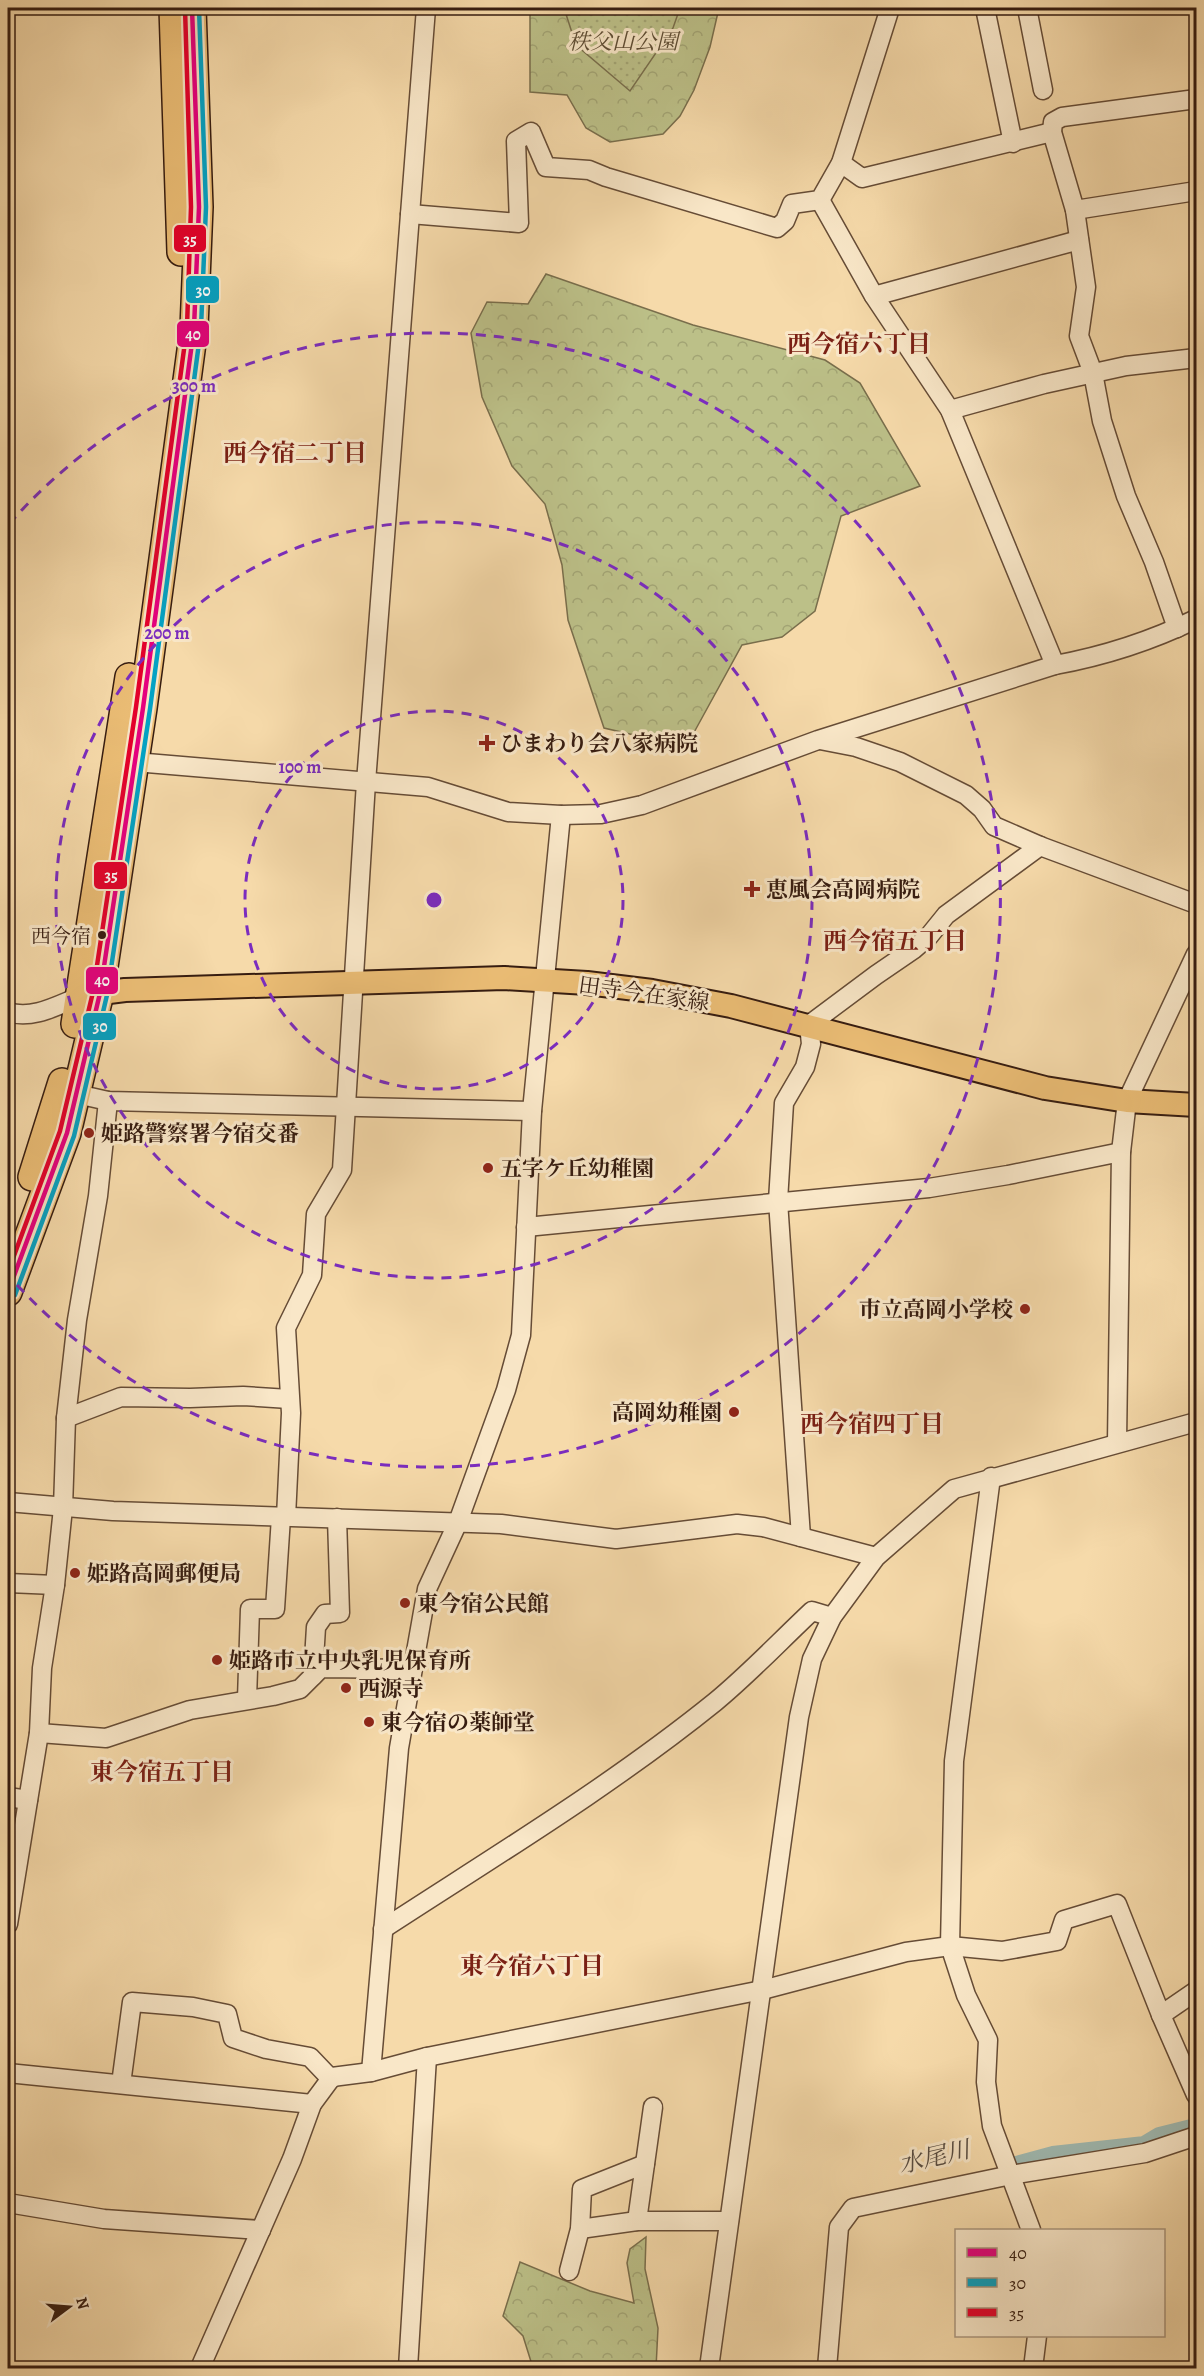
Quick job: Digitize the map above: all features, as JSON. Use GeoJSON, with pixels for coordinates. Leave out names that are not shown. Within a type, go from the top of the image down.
{"type":"FeatureCollection","features":[{"type":"Feature","properties":{"kind":"highway"},"geometry":{"type":"LineString","coordinates":[[8,1292],[55,1169],[78,1094],[171,387],[178,328],[181,256],[173,8]]}},
{"type":"Feature","properties":{"kind":"highway"},"geometry":{"type":"LineString","coordinates":[[8,1245],[40,1155],[91,994],[135,762],[194,328],[199,207],[192,8]]}},
{"type":"Feature","properties":{"kind":"main road","name":"田寺今在家線"},"geometry":{"type":"LineString","coordinates":[[91,994],[125,990],[504,978],[545,981],[652,992],[730,1006],[1045,1088],[1127,1101],[1197,1105]]}},
{"type":"Feature","properties":{"kind":"street"},"geometry":{"type":"LineString","coordinates":[[247,1699],[250,1610],[275,1609],[291,1413],[286,1328],[312,1275],[316,1214],[342,1170],[366,782],[426,8]]}},
{"type":"Feature","properties":{"kind":"street"},"geometry":{"type":"LineString","coordinates":[[820,200],[842,163],[890,8]]}},
{"type":"Feature","properties":{"kind":"street"},"geometry":{"type":"LineString","coordinates":[[985,8],[1013,142]]}},
{"type":"Feature","properties":{"kind":"street"},"geometry":{"type":"LineString","coordinates":[[1027,8],[1043,90]]}},
{"type":"Feature","properties":{"kind":"street"},"geometry":{"type":"LineString","coordinates":[[1177,628],[1154,562],[1126,496],[1102,421],[1093,373],[1079,336],[1086,286],[1075,210],[1052,132],[1053,122],[1062,117],[1197,99]]}},
{"type":"Feature","properties":{"kind":"street"},"geometry":{"type":"LineString","coordinates":[[410,214],[519,223],[516,141],[531,132],[546,167],[589,170],[777,228],[785,221],[792,204],[820,200]]}},
{"type":"Feature","properties":{"kind":"street"},"geometry":{"type":"LineString","coordinates":[[842,163],[862,178],[1052,132]]}},
{"type":"Feature","properties":{"kind":"street"},"geometry":{"type":"LineString","coordinates":[[1075,210],[1197,191]]}},
{"type":"Feature","properties":{"kind":"street"},"geometry":{"type":"LineString","coordinates":[[820,200],[874,297],[950,410],[1054,665]]}},
{"type":"Feature","properties":{"kind":"street"},"geometry":{"type":"LineString","coordinates":[[874,297],[1079,240]]}},
{"type":"Feature","properties":{"kind":"street"},"geometry":{"type":"LineString","coordinates":[[950,410],[1044,384],[1126,366],[1197,358]]}},
{"type":"Feature","properties":{"kind":"street"},"geometry":{"type":"LineString","coordinates":[[135,762],[428,787],[508,812],[561,815],[601,814],[642,805],[818,740],[1054,665],[1091,658],[1197,619]]}},
{"type":"Feature","properties":{"kind":"street"},"geometry":{"type":"LineString","coordinates":[[818,740],[856,747],[921,771],[966,795],[982,809],[994,826],[1040,846],[1197,904]]}},
{"type":"Feature","properties":{"kind":"street"},"geometry":{"type":"LineString","coordinates":[[371,2072],[399,1748],[427,1589],[458,1522],[507,1390],[521,1335],[532,1111],[561,815]]}},
{"type":"Feature","properties":{"kind":"street"},"geometry":{"type":"LineString","coordinates":[[801,1537],[778,1201],[784,1103],[805,1067],[811,1044],[809,1025],[914,949],[929,936],[946,915],[1040,846]]}},
{"type":"Feature","properties":{"kind":"street"},"geometry":{"type":"LineString","coordinates":[[1117,1443],[1121,1152],[1127,1101],[1197,954]]}},
{"type":"Feature","properties":{"kind":"street"},"geometry":{"type":"LineString","coordinates":[[8,1012],[36,1014],[91,994]]}},
{"type":"Feature","properties":{"kind":"street"},"geometry":{"type":"LineString","coordinates":[[78,1094],[108,1101],[532,1111]]}},
{"type":"Feature","properties":{"kind":"street"},"geometry":{"type":"LineString","coordinates":[[8,1924],[39,1733],[42,1668],[63,1508],[66,1418],[77,1320],[98,1196],[108,1101]]}},
{"type":"Feature","properties":{"kind":"street"},"geometry":{"type":"LineString","coordinates":[[526,1227],[929,1188],[1121,1152]]}},
{"type":"Feature","properties":{"kind":"street"},"geometry":{"type":"LineString","coordinates":[[66,1418],[121,1397],[243,1396],[289,1399]]}},
{"type":"Feature","properties":{"kind":"street"},"geometry":{"type":"LineString","coordinates":[[709,2368],[799,1717],[812,1659],[832,1617],[876,1557],[954,1489],[1197,1422]]}},
{"type":"Feature","properties":{"kind":"street"},"geometry":{"type":"LineString","coordinates":[[991,1477],[954,1761],[950,1946],[966,1995],[988,2040],[986,2082],[992,2126],[1031,2229]]}},
{"type":"Feature","properties":{"kind":"street"},"geometry":{"type":"LineString","coordinates":[[8,1502],[63,1508],[501,1524],[616,1539],[737,1524],[763,1527],[876,1557]]}},
{"type":"Feature","properties":{"kind":"street"},"geometry":{"type":"LineString","coordinates":[[313,1676],[316,1628],[325,1614],[340,1613],[337,1518]]}},
{"type":"Feature","properties":{"kind":"street"},"geometry":{"type":"LineString","coordinates":[[8,1583],[54,1585]]}},
{"type":"Feature","properties":{"kind":"street"},"geometry":{"type":"LineString","coordinates":[[383,1929],[582,1799],[655,1748],[717,1700],[812,1611],[832,1617]]}},
{"type":"Feature","properties":{"kind":"street"},"geometry":{"type":"LineString","coordinates":[[39,1733],[106,1738],[190,1710],[273,1696],[300,1689],[321,1668],[412,1669]]}},
{"type":"Feature","properties":{"kind":"street"},"geometry":{"type":"LineString","coordinates":[[8,1797],[28,1800]]}},
{"type":"Feature","properties":{"kind":"street"},"geometry":{"type":"LineString","coordinates":[[200,2368],[292,2159],[312,2104],[331,2079],[371,2072],[427,2057],[762,1990],[906,1952],[950,1946],[1002,1951],[1058,1941],[1064,1920],[1117,1904],[1161,2015],[1197,2095]]}},
{"type":"Feature","properties":{"kind":"street"},"geometry":{"type":"LineString","coordinates":[[1161,2015],[1197,1991]]}},
{"type":"Feature","properties":{"kind":"street"},"geometry":{"type":"LineString","coordinates":[[121,2084],[132,2002],[184,2006],[227,2014],[233,2038],[266,2049],[310,2057],[331,2079]]}},
{"type":"Feature","properties":{"kind":"street"},"geometry":{"type":"LineString","coordinates":[[408,2368],[427,2057]]}},
{"type":"Feature","properties":{"kind":"street"},"geometry":{"type":"LineString","coordinates":[[8,2073],[312,2104]]}},
{"type":"Feature","properties":{"kind":"street"},"geometry":{"type":"LineString","coordinates":[[637,2222],[652,2107]]}},
{"type":"Feature","properties":{"kind":"street"},"geometry":{"type":"LineString","coordinates":[[827,2368],[839,2227],[853,2208],[1008,2168],[1145,2152],[1197,2136]]}},
{"type":"Feature","properties":{"kind":"street"},"geometry":{"type":"LineString","coordinates":[[569,2271],[580,2229],[582,2190],[645,2164]]}},
{"type":"Feature","properties":{"kind":"street"},"geometry":{"type":"LineString","coordinates":[[8,2203],[104,2219],[261,2230]]}},
{"type":"Feature","properties":{"kind":"street"},"geometry":{"type":"LineString","coordinates":[[580,2229],[637,2222],[729,2221]]}},
{"type":"Feature","properties":{"kind":"street"},"geometry":{"type":"LineString","coordinates":[[1033,2368],[1037,2337]]}},
{"type":"Feature","properties":{"kind":"green space"},"geometry":{"type":"Polygon","coordinates":[[[530,8],[719,8],[710,47],[694,90],[680,116],[663,134],[610,142],[586,128],[567,95],[530,92],[530,8]]]}},
{"type":"Feature","properties":{"kind":"green space","name":"秩父山公園"},"geometry":{"type":"Polygon","coordinates":[[[564,8],[680,8],[673,28],[630,91],[576,45],[564,8]]]}},
{"type":"Feature","properties":{"kind":"green space"},"geometry":{"type":"Polygon","coordinates":[[[546,274],[693,325],[825,360],[860,383],[920,486],[841,516],[815,611],[782,637],[742,645],[686,747],[604,728],[568,620],[562,565],[545,504],[512,466],[482,397],[471,333],[487,302],[528,304],[546,274]]]}},
{"type":"Feature","properties":{"kind":"green space"},"geometry":{"type":"Polygon","coordinates":[[[646,2237],[645,2269],[658,2328],[656,2368],[533,2368],[523,2336],[503,2316],[520,2262],[590,2291],[634,2303],[627,2263],[630,2249],[646,2237]]]}},
{"type":"Feature","properties":{"kind":"waterway","name":"水尾川"},"geometry":{"type":"LineString","coordinates":[[1009,2169],[1053,2157],[1145,2147],[1160,2138],[1196,2129]]}},
{"type":"Feature","properties":{"kind":"transit line","name":"35"},"geometry":{"type":"LineString","coordinates":[[8,1272],[60,1131],[93,992],[136,707],[187,327],[191,207],[185,8]]}},
{"type":"Feature","properties":{"kind":"transit line","name":"40"},"geometry":{"type":"LineString","coordinates":[[8,1292],[67,1133],[100,993],[143,708],[194,328],[199,207],[192,8]]}},
{"type":"Feature","properties":{"kind":"transit line","name":"30"},"geometry":{"type":"LineString","coordinates":[[15,1295],[74,1136],[107,995],[150,709],[201,328],[206,207],[199,8]]}},
{"type":"Feature","properties":{"kind":"place","name":"ひまわり会八家病院"},"geometry":{"type":"Point","coordinates":[487,743]}},
{"type":"Feature","properties":{"kind":"place","name":"恵風会高岡病院"},"geometry":{"type":"Point","coordinates":[752,889]}},
{"type":"Feature","properties":{"kind":"place","name":"西今宿"},"geometry":{"type":"Point","coordinates":[102,935]}},
{"type":"Feature","properties":{"kind":"place","name":"姫路警察署今宿交番"},"geometry":{"type":"Point","coordinates":[89,1133]}},
{"type":"Feature","properties":{"kind":"place","name":"五字ケ丘幼稚園"},"geometry":{"type":"Point","coordinates":[488,1168]}},
{"type":"Feature","properties":{"kind":"place","name":"市立高岡小学校"},"geometry":{"type":"Point","coordinates":[1025,1309]}},
{"type":"Feature","properties":{"kind":"place","name":"高岡幼稚園"},"geometry":{"type":"Point","coordinates":[734,1412]}},
{"type":"Feature","properties":{"kind":"place","name":"姫路高岡郵便局"},"geometry":{"type":"Point","coordinates":[75,1573]}},
{"type":"Feature","properties":{"kind":"place","name":"東今宿公民館"},"geometry":{"type":"Point","coordinates":[405,1603]}},
{"type":"Feature","properties":{"kind":"place","name":"姫路市立中央乳児保育所"},"geometry":{"type":"Point","coordinates":[217,1660]}},
{"type":"Feature","properties":{"kind":"place","name":"西源寺"},"geometry":{"type":"Point","coordinates":[346,1688]}},
{"type":"Feature","properties":{"kind":"place","name":"東今宿の薬師堂"},"geometry":{"type":"Point","coordinates":[369,1722]}},
{"type":"Feature","properties":{"kind":"district","name":"西今宿六丁目"},"geometry":{"type":"Point","coordinates":[859,344]}},
{"type":"Feature","properties":{"kind":"district","name":"西今宿二丁目"},"geometry":{"type":"Point","coordinates":[295,453]}},
{"type":"Feature","properties":{"kind":"district","name":"西今宿五丁目"},"geometry":{"type":"Point","coordinates":[895,941]}},
{"type":"Feature","properties":{"kind":"district","name":"西今宿四丁目"},"geometry":{"type":"Point","coordinates":[872,1424]}},
{"type":"Feature","properties":{"kind":"district","name":"東今宿五丁目"},"geometry":{"type":"Point","coordinates":[162,1772]}},
{"type":"Feature","properties":{"kind":"district","name":"東今宿六丁目"},"geometry":{"type":"Point","coordinates":[532,1966]}}]}
